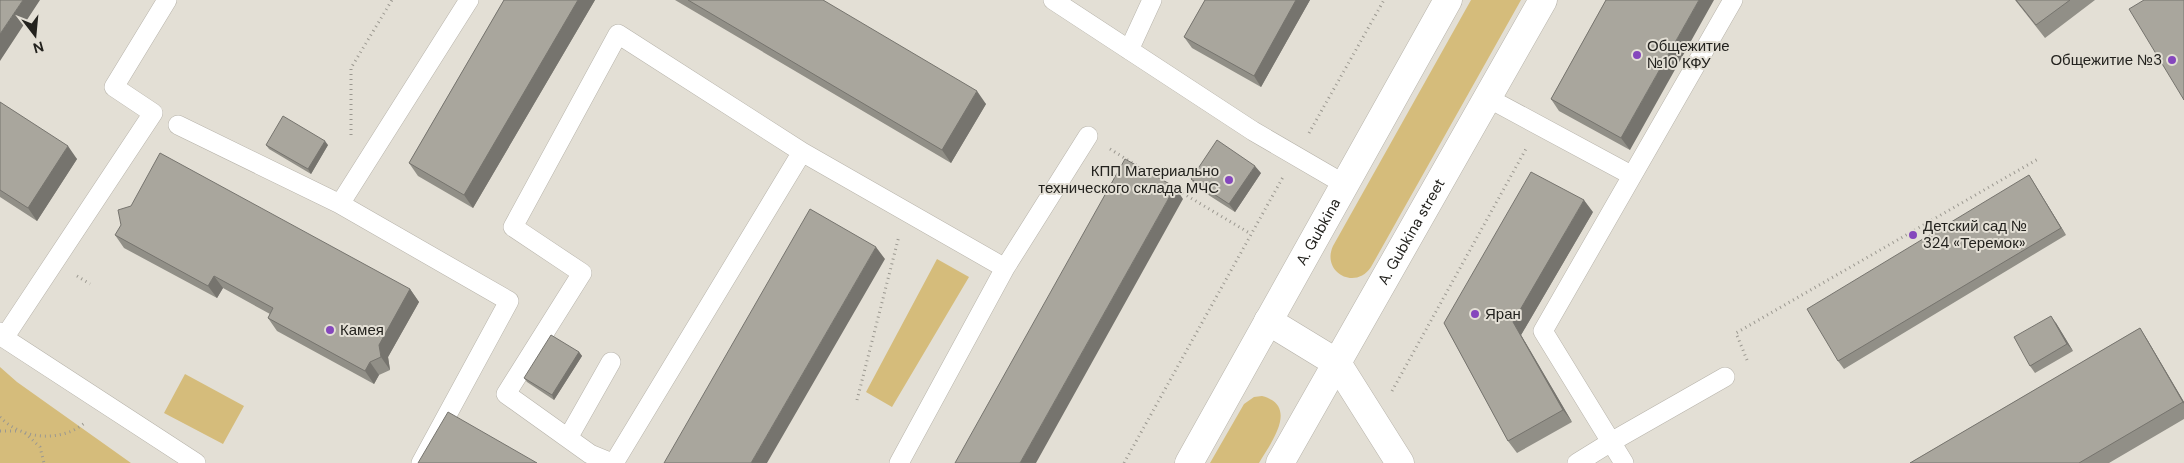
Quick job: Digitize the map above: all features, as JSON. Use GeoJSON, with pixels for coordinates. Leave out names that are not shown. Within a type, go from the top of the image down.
{"type":"FeatureCollection","features":[{"type":"Feature","properties":{"kind":"street","name":"A. Gubkina"},"geometry":{"type":"LineString","coordinates":[[1189,463],[1448,0]]}},
{"type":"Feature","properties":{"kind":"street","name":"A. Gubkina street"},"geometry":{"type":"LineString","coordinates":[[1280,463],[1543,0]]}},
{"type":"Feature","properties":{"kind":"street"},"geometry":{"type":"LineString","coordinates":[[1268,322],[1337,363],[1400,463]]}},
{"type":"Feature","properties":{"kind":"lane"},"geometry":{"type":"LineString","coordinates":[[167,0],[114,87],[153,113],[1,335],[196,463]]}},
{"type":"Feature","properties":{"kind":"lane"},"geometry":{"type":"LineString","coordinates":[[340,204],[469,0]]}},
{"type":"Feature","properties":{"kind":"lane"},"geometry":{"type":"LineString","coordinates":[[1053,0],[1295,157],[1344,184]]}},
{"type":"Feature","properties":{"kind":"lane"},"geometry":{"type":"LineString","coordinates":[[1129,50],[1152,0]]}},
{"type":"Feature","properties":{"kind":"lane"},"geometry":{"type":"LineString","coordinates":[[1624,463],[1543,331],[1733,0]]}},
{"type":"Feature","properties":{"kind":"lane"},"geometry":{"type":"LineString","coordinates":[[802,152],[613,463],[588,459],[568,438],[506,394],[582,273],[513,227],[618,34],[802,152],[1005,268]]}},
{"type":"Feature","properties":{"kind":"lane"},"geometry":{"type":"LineString","coordinates":[[1488,98],[1631,175]]}},
{"type":"Feature","properties":{"kind":"lane"},"geometry":{"type":"LineString","coordinates":[[178,125],[340,204],[509,301],[421,463]]}},
{"type":"Feature","properties":{"kind":"lane"},"geometry":{"type":"LineString","coordinates":[[900,463],[1005,268],[1088,136]]}},
{"type":"Feature","properties":{"kind":"lane"},"geometry":{"type":"LineString","coordinates":[[568,438],[611,362]]}},
{"type":"Feature","properties":{"kind":"lane"},"geometry":{"type":"LineString","coordinates":[[1577,463],[1724,377]]}},
{"type":"Feature","properties":{"kind":"path"},"geometry":{"type":"LineString","coordinates":[[352,136],[352,68],[392,0]]}},
{"type":"Feature","properties":{"kind":"path"},"geometry":{"type":"LineString","coordinates":[[1124,463],[1250,234],[1384,0]]}},
{"type":"Feature","properties":{"kind":"path"},"geometry":{"type":"LineString","coordinates":[[1374,423],[1539,125]]}},
{"type":"Feature","properties":{"kind":"path"},"geometry":{"type":"LineString","coordinates":[[1088,136],[1148,172]]}},
{"type":"Feature","properties":{"kind":"path"},"geometry":{"type":"LineString","coordinates":[[1724,377],[1747,361],[1736,333],[2038,159]]}},
{"type":"Feature","properties":{"kind":"path"},"geometry":{"type":"LineString","coordinates":[[1174,188],[1250,234]]}},
{"type":"Feature","properties":{"kind":"path"},"geometry":{"type":"LineString","coordinates":[[857,400],[895,247]]}},
{"type":"Feature","properties":{"kind":"path"},"geometry":{"type":"LineString","coordinates":[[0,432],[13,430],[47,436],[70,432],[90,420],[104,404]]}},
{"type":"Feature","properties":{"kind":"path"},"geometry":{"type":"LineString","coordinates":[[0,417],[6,423],[24,433],[40,447],[44,463]]}},
{"type":"Feature","properties":{"kind":"shaded area"},"geometry":{"type":"Polygon","coordinates":[[[1471,0],[1521,0],[1371,267],[1364,274],[1357,277],[1349,278],[1342,275],[1332,264],[1333,246],[1471,0]]]}},
{"type":"Feature","properties":{"kind":"shaded area"},"geometry":{"type":"Polygon","coordinates":[[[937,259],[969,277],[892,407],[866,392],[937,259]]]}},
{"type":"Feature","properties":{"kind":"shaded area"},"geometry":{"type":"Polygon","coordinates":[[[0,367],[17,382],[131,463],[0,463],[0,367]]]}},
{"type":"Feature","properties":{"kind":"shaded area"},"geometry":{"type":"Polygon","coordinates":[[[185,374],[244,406],[223,444],[164,413],[185,374]]]}},
{"type":"Feature","properties":{"kind":"shaded area"},"geometry":{"type":"Polygon","coordinates":[[[1262,396],[1273,401],[1279,408],[1281,417],[1275,436],[1259,463],[1210,463],[1244,404],[1254,397],[1262,396]]]}},
{"type":"Feature","properties":{"kind":"building"},"geometry":{"type":"Polygon","coordinates":[[[0,0],[23,0],[0,34],[0,0]]]}},
{"type":"Feature","properties":{"kind":"building"},"geometry":{"type":"Polygon","coordinates":[[[504,0],[578,0],[464,195],[409,163],[504,0]]]}},
{"type":"Feature","properties":{"kind":"building"},"geometry":{"type":"Polygon","coordinates":[[[688,0],[823,0],[977,91],[942,150],[688,0]]]}},
{"type":"Feature","properties":{"kind":"building"},"geometry":{"type":"Polygon","coordinates":[[[1205,0],[1296,0],[1254,76],[1184,37],[1205,0]]]}},
{"type":"Feature","properties":{"kind":"building","name":"Общежитие №10 КФУ"},"geometry":{"type":"Polygon","coordinates":[[[1606,0],[1699,0],[1621,138],[1551,99],[1606,0]]]}},
{"type":"Feature","properties":{"kind":"building"},"geometry":{"type":"Polygon","coordinates":[[[2016,0],[2070,0],[2036,25],[2016,0]]]}},
{"type":"Feature","properties":{"kind":"building","name":"Общежитие №3"},"geometry":{"type":"Polygon","coordinates":[[[2144,0],[2184,0],[2184,100],[2129,9],[2144,0]]]}},
{"type":"Feature","properties":{"kind":"building"},"geometry":{"type":"Polygon","coordinates":[[[0,102],[68,146],[28,208],[0,190],[0,102]]]}},
{"type":"Feature","properties":{"kind":"building"},"geometry":{"type":"Polygon","coordinates":[[[283,116],[325,141],[308,169],[266,145],[283,116]]]}},
{"type":"Feature","properties":{"kind":"building","name":"КПП Материально технического склада МЧС"},"geometry":{"type":"Polygon","coordinates":[[[1217,140],[1255,166],[1229,204],[1191,179],[1217,140]]]}},
{"type":"Feature","properties":{"kind":"building"},"geometry":{"type":"Polygon","coordinates":[[[160,153],[410,289],[379,345],[381,357],[370,362],[365,371],[268,318],[273,308],[214,276],[208,286],[115,235],[121,225],[118,210],[131,206],[160,153]]]}},
{"type":"Feature","properties":{"kind":"building"},"geometry":{"type":"Polygon","coordinates":[[[1125,159],[1175,187],[1020,463],[955,463],[1125,159]]]}},
{"type":"Feature","properties":{"kind":"building"},"geometry":{"type":"Polygon","coordinates":[[[1531,172],[1584,200],[1513,322],[1563,410],[1508,441],[1444,323],[1531,172]]]}},
{"type":"Feature","properties":{"kind":"building"},"geometry":{"type":"Polygon","coordinates":[[[2029,175],[2061,228],[1838,361],[1807,309],[2029,175]]]}},
{"type":"Feature","properties":{"kind":"building"},"geometry":{"type":"Polygon","coordinates":[[[810,209],[876,247],[751,463],[664,463],[810,209]]]}},
{"type":"Feature","properties":{"kind":"building"},"geometry":{"type":"Polygon","coordinates":[[[2051,316],[2067,344],[2030,366],[2014,337],[2051,316]]]}},
{"type":"Feature","properties":{"kind":"building"},"geometry":{"type":"Polygon","coordinates":[[[2140,328],[2183,402],[2079,463],[1910,463],[2140,328]]]}},
{"type":"Feature","properties":{"kind":"building"},"geometry":{"type":"Polygon","coordinates":[[[551,335],[579,352],[552,395],[524,378],[551,335]]]}},
{"type":"Feature","properties":{"kind":"building"},"geometry":{"type":"Polygon","coordinates":[[[448,412],[537,463],[418,463],[448,412]]]}},
{"type":"Feature","properties":{"kind":"place","name":"Общежитие №10 КФУ"},"geometry":{"type":"Point","coordinates":[1637,55]}},
{"type":"Feature","properties":{"kind":"place","name":"Общежитие №3"},"geometry":{"type":"Point","coordinates":[2172,60]}},
{"type":"Feature","properties":{"kind":"place","name":"КПП Материально технического склада МЧС"},"geometry":{"type":"Point","coordinates":[1229,180]}},
{"type":"Feature","properties":{"kind":"place","name":"Детский сад № 324 «Теремок»"},"geometry":{"type":"Point","coordinates":[1913,235]}},
{"type":"Feature","properties":{"kind":"place","name":"Яран"},"geometry":{"type":"Point","coordinates":[1475,314]}},
{"type":"Feature","properties":{"kind":"place","name":"Камея"},"geometry":{"type":"Point","coordinates":[330,330]}}]}
